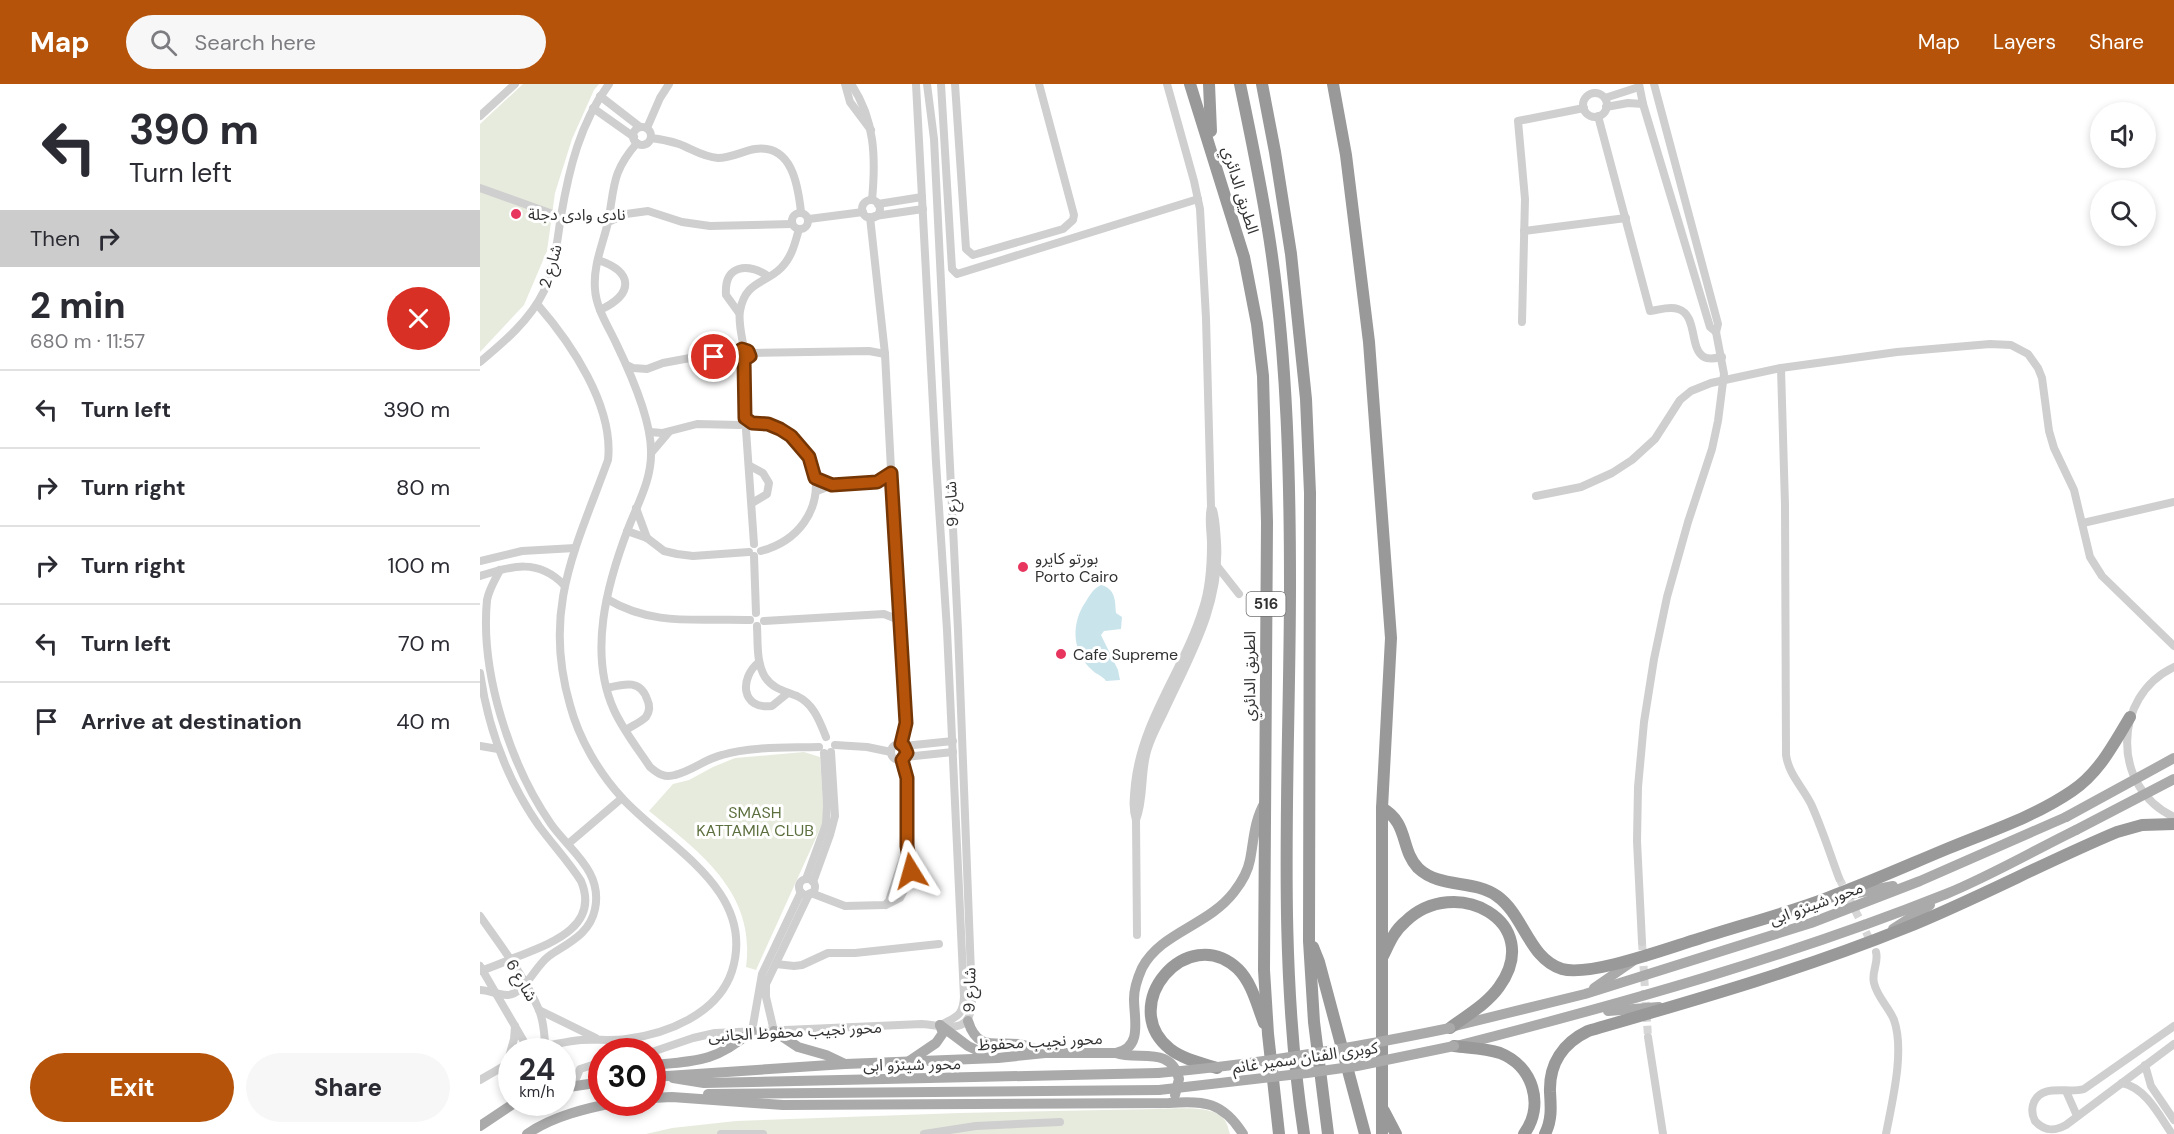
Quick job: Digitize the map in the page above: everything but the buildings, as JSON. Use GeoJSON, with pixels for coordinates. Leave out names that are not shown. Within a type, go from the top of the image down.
{"type":"FeatureCollection","features":[{"type":"Feature","properties":{"kind":"highway","name":"الطريق الدائري"},"geometry":{"type":"LineString","coordinates":[[1190,84],[1244,257],[1257,324],[1263,376],[1267,511],[1264,970],[1268,1034],[1280,1134]]}},
{"type":"Feature","properties":{"kind":"highway","name":"516"},"geometry":{"type":"LineString","coordinates":[[1209,84],[1209,119],[1213,156]]}},
{"type":"Feature","properties":{"kind":"highway","name":"الطريق الدائري"},"geometry":{"type":"LineString","coordinates":[[1240,84],[1272,258],[1285,403],[1290,584],[1287,943],[1291,1020],[1304,1134]]}},
{"type":"Feature","properties":{"kind":"highway","name":"الطريق الدائري"},"geometry":{"type":"LineString","coordinates":[[1262,84],[1291,254],[1306,399],[1310,493],[1309,941],[1314,1022],[1328,1134]]}},
{"type":"Feature","properties":{"kind":"highway","name":"516"},"geometry":{"type":"LineString","coordinates":[[1266,102],[1268,84]]}},
{"type":"Feature","properties":{"kind":"highway"},"geometry":{"type":"LineString","coordinates":[[1333,84],[1346,155],[1356,233],[1378,441],[1391,638],[1382,808],[1382,1134]]}},
{"type":"Feature","properties":{"kind":"highway"},"geometry":{"type":"LineString","coordinates":[[1382,808],[1392,814],[1399,823],[1411,858],[1420,869],[1439,880],[1480,887],[1497,896],[1511,909],[1539,952],[1552,965],[1570,970],[1582,970],[1635,959],[1826,898],[2022,818],[2080,785],[2101,764],[2130,717]]}},
{"type":"Feature","properties":{"kind":"highway"},"geometry":{"type":"LineString","coordinates":[[1545,1134],[1551,1119],[1552,1069],[1570,1042],[1588,1031],[1798,969],[1936,915],[2117,832],[2142,825],[2174,824]]}},
{"type":"Feature","properties":{"kind":"highway"},"geometry":{"type":"LineString","coordinates":[[1382,958],[1394,934],[1410,917],[1431,906],[1454,902],[1479,905],[1493,914],[1508,934],[1512,959],[1495,993],[1450,1028]]}},
{"type":"Feature","properties":{"kind":"highway"},"geometry":{"type":"LineString","coordinates":[[1309,941],[1319,962],[1365,1134]]}},
{"type":"Feature","properties":{"kind":"highway"},"geometry":{"type":"LineString","coordinates":[[1217,1068],[1184,1057],[1164,1043],[1152,1022],[1151,1006],[1155,990],[1162,976],[1174,965],[1188,957],[1203,955],[1218,957],[1232,964],[1243,975],[1251,989],[1268,1034]]}},
{"type":"Feature","properties":{"kind":"highway"},"geometry":{"type":"LineString","coordinates":[[1454,1046],[1499,1053],[1522,1068],[1530,1080],[1535,1101],[1531,1123],[1524,1134]]}},
{"type":"Feature","properties":{"kind":"highway"},"geometry":{"type":"LineString","coordinates":[[1382,1107],[1396,1134]]}},
{"type":"Feature","properties":{"kind":"main road","name":"محور شينزو ابى"},"geometry":{"type":"LineString","coordinates":[[1450,1028],[1585,994],[1811,923],[1920,881],[2067,817],[2174,758]]}},
{"type":"Feature","properties":{"kind":"main road"},"geometry":{"type":"LineString","coordinates":[[1454,1046],[1590,1012],[1820,941],[1948,893],[2174,779]]}},
{"type":"Feature","properties":{"kind":"main road","name":"محور نجيب محفوظ"},"geometry":{"type":"LineString","coordinates":[[667,1075],[845,1064],[998,1058],[1045,1053],[1116,1053],[1127,1048],[1134,1038],[1135,990],[1145,962],[1162,944],[1214,913],[1234,892],[1250,862],[1256,822],[1265,802]]}},
{"type":"Feature","properties":{"kind":"main road"},"geometry":{"type":"LineString","coordinates":[[1826,898],[1920,881]]}},
{"type":"Feature","properties":{"kind":"main road"},"geometry":{"type":"LineString","coordinates":[[1880,937],[1948,893]]}},
{"type":"Feature","properties":{"kind":"main road"},"geometry":{"type":"LineString","coordinates":[[1585,994],[1635,959]]}},
{"type":"Feature","properties":{"kind":"main road"},"geometry":{"type":"LineString","coordinates":[[1590,1012],[1676,1006]]}},
{"type":"Feature","properties":{"kind":"main road"},"geometry":{"type":"LineString","coordinates":[[968,1021],[975,1037],[984,1043],[1019,1044],[1045,1053]]}},
{"type":"Feature","properties":{"kind":"main road"},"geometry":{"type":"LineString","coordinates":[[940,1025],[973,1049],[998,1058]]}},
{"type":"Feature","properties":{"kind":"main road"},"geometry":{"type":"LineString","coordinates":[[908,1062],[938,1041],[942,1033],[940,1025]]}},
{"type":"Feature","properties":{"kind":"main road","name":"كوبرى الفنان سمير غانم"},"geometry":{"type":"LineString","coordinates":[[1158,1073],[1217,1068],[1315,1054],[1450,1028]]}},
{"type":"Feature","properties":{"kind":"main road"},"geometry":{"type":"LineString","coordinates":[[774,1030],[798,1047],[826,1055],[845,1064]]}},
{"type":"Feature","properties":{"kind":"main road"},"geometry":{"type":"LineString","coordinates":[[666,1064],[699,1061],[712,1057],[731,1048],[752,1031]]}},
{"type":"Feature","properties":{"kind":"main road","name":"كوبرى الفنان سمير غانم"},"geometry":{"type":"LineString","coordinates":[[1159,1090],[1327,1070],[1454,1046]]}},
{"type":"Feature","properties":{"kind":"main road"},"geometry":{"type":"LineString","coordinates":[[1116,1053],[1128,1056],[1155,1056],[1172,1065],[1178,1074],[1179,1085],[1169,1103]]}},
{"type":"Feature","properties":{"kind":"main road","name":"محور شينزو ابى"},"geometry":{"type":"LineString","coordinates":[[667,1075],[682,1081],[704,1083],[1158,1073]]}},
{"type":"Feature","properties":{"kind":"main road","name":"محور شينزو ابى"},"geometry":{"type":"LineString","coordinates":[[672,1097],[689,1094],[1159,1090]]}},
{"type":"Feature","properties":{"kind":"main road"},"geometry":{"type":"LineString","coordinates":[[666,1097],[783,1105],[1169,1103],[1197,1100],[1212,1106],[1232,1119],[1243,1134]]}},
{"type":"Feature","properties":{"kind":"main road"},"geometry":{"type":"LineString","coordinates":[[527,1134],[538,1126],[588,1110]]}},
{"type":"Feature","properties":{"kind":"main road"},"geometry":{"type":"LineString","coordinates":[[480,1126],[498,1114]]}},
{"type":"Feature","properties":{"kind":"street"},"geometry":{"type":"LineString","coordinates":[[480,116],[515,84]]}},
{"type":"Feature","properties":{"kind":"street","name":"شارع 2"},"geometry":{"type":"LineString","coordinates":[[480,362],[513,332],[537,304],[545,289],[554,262],[570,169],[582,132],[593,108],[609,84]]}},
{"type":"Feature","properties":{"kind":"street"},"geometry":{"type":"LineString","coordinates":[[644,128],[669,84]]}},
{"type":"Feature","properties":{"kind":"street"},"geometry":{"type":"LineString","coordinates":[[845,84],[853,108],[872,131]]}},
{"type":"Feature","properties":{"kind":"street"},"geometry":{"type":"LineString","coordinates":[[851,84],[864,107],[872,131],[876,166],[875,202],[880,210],[869,215]]}},
{"type":"Feature","properties":{"kind":"street","name":"شارع 9"},"geometry":{"type":"LineString","coordinates":[[916,84],[953,741],[964,1003],[960,1014],[940,1025]]}},
{"type":"Feature","properties":{"kind":"street","name":"شارع 9"},"geometry":{"type":"LineString","coordinates":[[927,84],[934,139],[958,630],[972,1000],[968,1021],[957,1026],[940,1025]]}},
{"type":"Feature","properties":{"kind":"street"},"geometry":{"type":"LineString","coordinates":[[941,84],[952,269],[957,274],[1198,199]]}},
{"type":"Feature","properties":{"kind":"street"},"geometry":{"type":"LineString","coordinates":[[955,84],[966,249],[973,255],[1063,229],[1073,220],[1074,214],[1039,84]]}},
{"type":"Feature","properties":{"kind":"street"},"geometry":{"type":"LineString","coordinates":[[1140,776],[1144,739],[1196,628],[1205,601],[1210,573],[1209,516],[1211,507],[1206,318],[1198,199],[1167,84]]}},
{"type":"Feature","properties":{"kind":"street"},"geometry":{"type":"LineString","coordinates":[[1642,942],[1637,814],[1648,690],[1667,597],[1715,435],[1724,379],[1716,332],[1718,324],[1654,84]]}},
{"type":"Feature","properties":{"kind":"street"},"geometry":{"type":"LineString","coordinates":[[1605,103],[1639,85],[1710,327],[1716,332]]}},
{"type":"Feature","properties":{"kind":"street"},"geometry":{"type":"LineString","coordinates":[[1605,103],[1603,113],[1598,116],[1591,116],[1584,108],[1584,99],[1597,93],[1605,103],[1643,104]]}},
{"type":"Feature","properties":{"kind":"street"},"geometry":{"type":"LineString","coordinates":[[600,96],[650,131],[651,138]]}},
{"type":"Feature","properties":{"kind":"street"},"geometry":{"type":"LineString","coordinates":[[593,108],[635,140],[645,144],[651,138]]}},
{"type":"Feature","properties":{"kind":"street"},"geometry":{"type":"LineString","coordinates":[[1522,322],[1525,188],[1518,121],[1584,108]]}},
{"type":"Feature","properties":{"kind":"street"},"geometry":{"type":"LineString","coordinates":[[1598,116],[1650,311],[1672,308],[1682,311],[1689,320],[1700,354],[1706,358],[1722,357]]}},
{"type":"Feature","properties":{"kind":"street"},"geometry":{"type":"LineString","coordinates":[[644,128],[637,129],[635,140],[619,168],[613,185],[608,222],[597,260],[594,286],[600,310],[627,365],[634,385],[650,432],[651,452],[646,488],[627,531],[603,615],[602,660],[614,710],[650,768],[665,776],[673,776],[711,758],[736,751],[867,747],[891,752],[896,759],[953,752]]}},
{"type":"Feature","properties":{"kind":"street"},"geometry":{"type":"LineString","coordinates":[[651,138],[679,144],[698,154],[719,158],[756,149],[769,149],[776,152],[786,160],[798,182],[801,212]]}},
{"type":"Feature","properties":{"kind":"street"},"geometry":{"type":"LineString","coordinates":[[920,141],[934,139]]}},
{"type":"Feature","properties":{"kind":"street"},"geometry":{"type":"LineString","coordinates":[[480,188],[561,217]]}},
{"type":"Feature","properties":{"kind":"street"},"geometry":{"type":"LineString","coordinates":[[810,881],[800,884],[807,893],[845,906],[885,905],[900,898],[909,880],[911,861],[907,846],[907,778],[904,758],[907,753],[903,745],[906,723],[885,354],[869,215],[865,202],[922,197]]}},
{"type":"Feature","properties":{"kind":"street"},"geometry":{"type":"LineString","coordinates":[[610,205],[626,214]]}},
{"type":"Feature","properties":{"kind":"street"},"geometry":{"type":"LineString","coordinates":[[809,219],[923,209]]}},
{"type":"Feature","properties":{"kind":"street"},"geometry":{"type":"LineString","coordinates":[[608,222],[626,214],[648,211],[682,222],[710,226],[806,227],[809,219]]}},
{"type":"Feature","properties":{"kind":"street"},"geometry":{"type":"LineString","coordinates":[[752,1031],[762,974],[807,893],[814,889],[810,881],[826,824],[827,749],[832,740],[826,737],[814,711],[798,697],[772,685],[759,662],[744,355],[739,313],[753,285],[781,268],[788,259],[795,226],[794,214],[801,212],[809,219]]}},
{"type":"Feature","properties":{"kind":"street"},"geometry":{"type":"LineString","coordinates":[[1524,231],[1626,218]]}},
{"type":"Feature","properties":{"kind":"street"},"geometry":{"type":"LineString","coordinates":[[597,260],[616,268],[625,279],[626,287],[619,299],[600,310]]}},
{"type":"Feature","properties":{"kind":"street"},"geometry":{"type":"LineString","coordinates":[[739,313],[726,295],[727,280],[731,274],[747,267],[757,269],[768,276]]}},
{"type":"Feature","properties":{"kind":"street"},"geometry":{"type":"LineString","coordinates":[[928,284],[940,283]]}},
{"type":"Feature","properties":{"kind":"street"},"geometry":{"type":"LineString","coordinates":[[537,304],[561,333],[583,370],[600,407],[609,447],[608,460],[575,548],[564,585],[559,646],[561,668],[570,707],[594,760],[622,798],[688,855],[707,876],[724,899],[736,929],[735,961],[726,983],[712,1003],[686,1021],[643,1036],[622,1038]]}},
{"type":"Feature","properties":{"kind":"street"},"geometry":{"type":"LineString","coordinates":[[868,351],[884,342]]}},
{"type":"Feature","properties":{"kind":"street"},"geometry":{"type":"LineString","coordinates":[[1536,496],[1581,487],[1622,467],[1650,445],[1660,433],[1675,406],[1686,395],[1704,385],[1781,368],[1897,352],[1997,344],[2018,348],[2032,358],[2042,378],[2051,440],[2071,482],[2083,523],[2088,552],[2098,570],[2174,646]]}},
{"type":"Feature","properties":{"kind":"street"},"geometry":{"type":"LineString","coordinates":[[634,385],[647,369],[663,363],[690,358],[868,351],[885,354]]}},
{"type":"Feature","properties":{"kind":"street"},"geometry":{"type":"LineString","coordinates":[[627,365],[647,369]]}},
{"type":"Feature","properties":{"kind":"street"},"geometry":{"type":"LineString","coordinates":[[1781,368],[1785,505],[1786,755],[1791,774],[1808,797],[1839,878]]}},
{"type":"Feature","properties":{"kind":"street"},"geometry":{"type":"LineString","coordinates":[[627,531],[647,538],[664,551],[693,556],[776,547],[796,532],[810,513],[817,491],[809,457],[791,436],[768,424],[697,424],[669,432],[650,432]]}},
{"type":"Feature","properties":{"kind":"street"},"geometry":{"type":"LineString","coordinates":[[651,452],[669,432]]}},
{"type":"Feature","properties":{"kind":"street"},"geometry":{"type":"LineString","coordinates":[[936,462],[949,463]]}},
{"type":"Feature","properties":{"kind":"street"},"geometry":{"type":"LineString","coordinates":[[750,466],[763,473],[770,483],[767,494],[752,503]]}},
{"type":"Feature","properties":{"kind":"street"},"geometry":{"type":"LineString","coordinates":[[817,491],[832,485],[877,482],[891,473]]}},
{"type":"Feature","properties":{"kind":"street"},"geometry":{"type":"LineString","coordinates":[[815,478],[832,485]]}},
{"type":"Feature","properties":{"kind":"street"},"geometry":{"type":"LineString","coordinates":[[877,482],[892,490]]}},
{"type":"Feature","properties":{"kind":"street"},"geometry":{"type":"LineString","coordinates":[[2083,523],[2174,502]]}},
{"type":"Feature","properties":{"kind":"street"},"geometry":{"type":"LineString","coordinates":[[1137,935],[1136,820],[1133,803],[1151,739],[1208,614],[1217,566],[1215,520],[1211,507]]}},
{"type":"Feature","properties":{"kind":"street"},"geometry":{"type":"LineString","coordinates":[[636,508],[647,538]]}},
{"type":"Feature","properties":{"kind":"street"},"geometry":{"type":"LineString","coordinates":[[480,561],[522,551],[575,548]]}},
{"type":"Feature","properties":{"kind":"street"},"geometry":{"type":"LineString","coordinates":[[480,576],[524,566],[536,567],[556,577],[564,585]]}},
{"type":"Feature","properties":{"kind":"street"},"geometry":{"type":"LineString","coordinates":[[1217,566],[1239,594]]}},
{"type":"Feature","properties":{"kind":"street"},"geometry":{"type":"LineString","coordinates":[[480,990],[488,990],[497,994],[514,994],[541,963],[580,935],[590,924],[595,910],[595,884],[587,867],[551,824],[524,777],[509,746],[495,697],[489,665],[486,616],[491,586],[500,570]]}},
{"type":"Feature","properties":{"kind":"street"},"geometry":{"type":"LineString","coordinates":[[607,599],[624,609],[671,620],[757,620],[884,614],[899,620]]}},
{"type":"Feature","properties":{"kind":"street"},"geometry":{"type":"LineString","coordinates":[[884,614],[898,604]]}},
{"type":"Feature","properties":{"kind":"street"},"geometry":{"type":"LineString","coordinates":[[603,615],[624,609]]}},
{"type":"Feature","properties":{"kind":"street"},"geometry":{"type":"LineString","coordinates":[[947,630],[958,630]]}},
{"type":"Feature","properties":{"kind":"street"},"geometry":{"type":"LineString","coordinates":[[759,662],[748,674],[746,682],[745,691],[750,699],[757,705],[772,706],[788,693]]}},
{"type":"Feature","properties":{"kind":"street"},"geometry":{"type":"LineString","coordinates":[[2174,667],[2147,687],[2137,702],[2127,729],[2127,751],[2137,783],[2151,801],[2174,817]]}},
{"type":"Feature","properties":{"kind":"street"},"geometry":{"type":"LineString","coordinates":[[480,673],[488,717],[498,749],[512,780],[539,825],[570,865],[585,891],[585,903],[580,919],[557,940],[481,969]]}},
{"type":"Feature","properties":{"kind":"street"},"geometry":{"type":"LineString","coordinates":[[607,688],[626,684],[634,685],[641,687],[646,694],[649,711],[645,718],[626,730]]}},
{"type":"Feature","properties":{"kind":"street"},"geometry":{"type":"LineString","coordinates":[[480,723],[488,717]]}},
{"type":"Feature","properties":{"kind":"street"},"geometry":{"type":"LineString","coordinates":[[891,752],[894,746],[953,741]]}},
{"type":"Feature","properties":{"kind":"street"},"geometry":{"type":"LineString","coordinates":[[480,746],[498,749]]}},
{"type":"Feature","properties":{"kind":"street"},"geometry":{"type":"LineString","coordinates":[[568,844],[622,798]]}},
{"type":"Feature","properties":{"kind":"street"},"geometry":{"type":"LineString","coordinates":[[774,1030],[765,991],[766,984],[807,893]]}},
{"type":"Feature","properties":{"kind":"street","name":"شارع 6"},"geometry":{"type":"LineString","coordinates":[[480,916],[525,984],[539,1011],[545,1038]]}},
{"type":"Feature","properties":{"kind":"street"},"geometry":{"type":"LineString","coordinates":[[776,963],[794,966],[802,965],[828,953],[855,953],[939,944]]}},
{"type":"Feature","properties":{"kind":"street"},"geometry":{"type":"LineString","coordinates":[[1876,952],[1874,984],[1894,1020],[1898,1038],[1896,1070],[1886,1134]]}},
{"type":"Feature","properties":{"kind":"street","name":"شارع 6"},"geometry":{"type":"LineString","coordinates":[[481,969],[522,1038]]}},
{"type":"Feature","properties":{"kind":"street"},"geometry":{"type":"LineString","coordinates":[[539,1011],[596,1038]]}},
{"type":"Feature","properties":{"kind":"street","name":"محور نجيب محفوظ الجانبى"},"geometry":{"type":"LineString","coordinates":[[666,1047],[707,1034],[940,1025]]}},
{"type":"Feature","properties":{"kind":"street"},"geometry":{"type":"LineString","coordinates":[[514,1038],[515,1026]]}},
{"type":"Feature","properties":{"kind":"street"},"geometry":{"type":"LineString","coordinates":[[2174,1026],[2088,1087],[2075,1091],[2047,1091],[2040,1095],[2032,1109],[2033,1117],[2043,1132],[2057,1129],[2174,1044]]}},
{"type":"Feature","properties":{"kind":"street"},"geometry":{"type":"LineString","coordinates":[[1648,1038],[1663,1134]]}},
{"type":"Feature","properties":{"kind":"street"},"geometry":{"type":"LineString","coordinates":[[2145,1065],[2154,1092],[2174,1120]]}},
{"type":"Feature","properties":{"kind":"street"},"geometry":{"type":"LineString","coordinates":[[576,1075],[580,1069],[588,1066]]}},
{"type":"Feature","properties":{"kind":"street"},"geometry":{"type":"LineString","coordinates":[[480,1080],[498,1069]]}},
{"type":"Feature","properties":{"kind":"street"},"geometry":{"type":"LineString","coordinates":[[2122,1083],[2133,1086],[2142,1093],[2172,1134]]}},
{"type":"Feature","properties":{"kind":"street"},"geometry":{"type":"LineString","coordinates":[[2066,1091],[2077,1116]]}},
{"type":"Feature","properties":{"kind":"street"},"geometry":{"type":"LineString","coordinates":[[924,1134],[976,1126],[1060,1122]]}},
{"type":"Feature","properties":{"kind":"street"},"geometry":{"type":"LineString","coordinates":[[721,1134],[763,1134]]}},
{"type":"Feature","properties":{"kind":"green space","name":"نادى وادى دجلة"},"geometry":{"type":"Polygon","coordinates":[[[523,84],[599,84],[594,90],[572,139],[555,193],[547,251],[524,305],[480,352],[480,124],[523,84]]]}},
{"type":"Feature","properties":{"kind":"green space","name":"SMASH KATTAMIA CLUB"},"geometry":{"type":"Polygon","coordinates":[[[804,752],[820,757],[824,820],[756,970],[746,967],[747,941],[742,917],[721,877],[688,843],[649,811],[673,784],[689,780],[735,758],[804,752]]]}},
{"type":"Feature","properties":{"kind":"green space"},"geometry":{"type":"Polygon","coordinates":[[[1190,1109],[1216,1113],[1224,1119],[1230,1134],[646,1134],[672,1128],[736,1121],[960,1113],[1190,1109]]]}},
{"type":"Feature","properties":{"kind":"water"},"geometry":{"type":"Polygon","coordinates":[[[1101,585],[1112,592],[1116,613],[1122,617],[1121,629],[1104,631],[1101,635],[1118,670],[1120,680],[1106,681],[1092,670],[1081,656],[1076,640],[1079,614],[1091,594],[1101,585]]]}},
{"type":"Feature","properties":{"kind":"tunnel"},"geometry":{"type":"LineString","coordinates":[[1839,878],[1873,946]]}},
{"type":"Feature","properties":{"kind":"tunnel"},"geometry":{"type":"LineString","coordinates":[[1642,942],[1648,1037]]}},
{"type":"Feature","properties":{"kind":"place","name":"نادى وادى دجلة"},"geometry":{"type":"Point","coordinates":[516,214]}},
{"type":"Feature","properties":{"kind":"place","name":"بورتو كايرو Porto Cairo"},"geometry":{"type":"Point","coordinates":[1023,567]}},
{"type":"Feature","properties":{"kind":"place","name":"Cafe Supreme"},"geometry":{"type":"Point","coordinates":[1061,654]}},
{"type":"Feature","properties":{"kind":"route"},"geometry":{"type":"LineString","coordinates":[[714,357],[738,357],[738,352],[742,349],[748,351],[750,356],[744,360],[745,418],[750,419],[752,423],[768,424],[791,436],[809,457],[815,478],[832,485],[877,482],[891,473],[906,723],[901,744],[907,753],[902,760],[908,789],[907,846],[911,871]]}}]}
